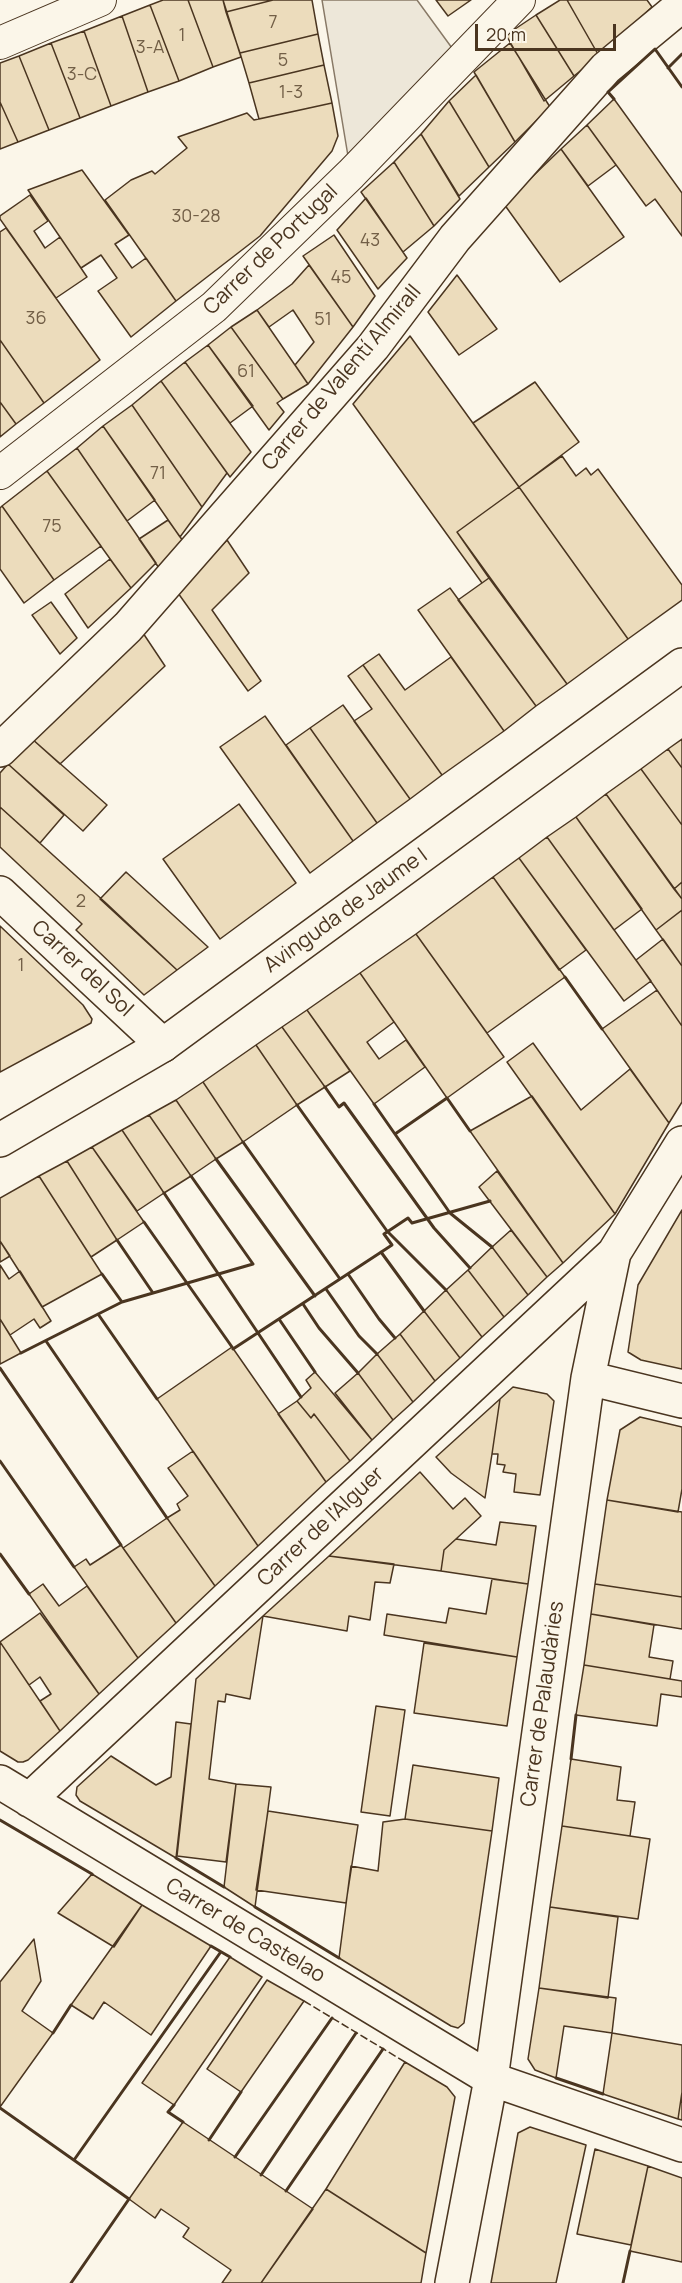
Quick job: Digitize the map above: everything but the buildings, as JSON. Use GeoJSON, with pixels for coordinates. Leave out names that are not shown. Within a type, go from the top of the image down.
{"type":"FeatureCollection","features":[{"type":"Feature","properties":{"kind":"street"},"geometry":{"type":"LineString","coordinates":[[0,43],[100,0]]}},
{"type":"Feature","properties":{"kind":"street","name":"Carrer de Portugal"},"geometry":{"type":"LineString","coordinates":[[0,473],[214,307],[351,174],[519,0]]}},
{"type":"Feature","properties":{"kind":"street","name":"Carrer de Valentí Almirall"},"geometry":{"type":"LineString","coordinates":[[0,750],[128,627],[373,347],[455,238],[606,68],[682,5]]}},
{"type":"Feature","properties":{"kind":"street","name":"Avinguda de Jaume I"},"geometry":{"type":"LineString","coordinates":[[0,1140],[163,1045],[682,665]]}},
{"type":"Feature","properties":{"kind":"street","name":"Carrer del Sol"},"geometry":{"type":"LineString","coordinates":[[0,893],[163,1045]]}},
{"type":"Feature","properties":{"kind":"street","name":"Carrer de Palaudàries"},"geometry":{"type":"LineString","coordinates":[[452,2283],[491,2079],[588,1378],[614,1253],[682,1143]]}},
{"type":"Feature","properties":{"kind":"street","name":"Carrer de l'Alguer"},"geometry":{"type":"LineString","coordinates":[[29,1800],[614,1253]]}},
{"type":"Feature","properties":{"kind":"street"},"geometry":{"type":"LineString","coordinates":[[588,1378],[682,1401]]}},
{"type":"Feature","properties":{"kind":"street","name":"Carrer de Castelao"},"geometry":{"type":"LineString","coordinates":[[0,1782],[491,2079],[682,2145]]}},
{"type":"Feature","properties":{"kind":"shaded area"},"geometry":{"type":"Polygon","coordinates":[[[322,0],[417,0],[460,59],[351,174],[322,0]]]}},
{"type":"Feature","properties":{"kind":"fence"},"geometry":{"type":"LineString","coordinates":[[304,2001],[405,2062]]}},
{"type":"Feature","properties":{"kind":"wall"},"geometry":{"type":"LineString","coordinates":[[614,99],[608,92],[655,49],[682,87]]}},
{"type":"Feature","properties":{"kind":"wall"},"geometry":{"type":"LineString","coordinates":[[668,68],[682,54]]}},
{"type":"Feature","properties":{"kind":"wall"},"geometry":{"type":"LineString","coordinates":[[565,977],[602,1029]]}},
{"type":"Feature","properties":{"kind":"wall"},"geometry":{"type":"LineString","coordinates":[[325,1087],[339,1107],[344,1103],[434,1228],[470,1268]]}},
{"type":"Feature","properties":{"kind":"wall"},"geometry":{"type":"LineString","coordinates":[[395,1134],[447,1098],[470,1131]]}},
{"type":"Feature","properties":{"kind":"wall"},"geometry":{"type":"LineString","coordinates":[[374,1104],[450,1213],[492,1247]]}},
{"type":"Feature","properties":{"kind":"wall"},"geometry":{"type":"LineString","coordinates":[[297,1105],[387,1231],[446,1290]]}},
{"type":"Feature","properties":{"kind":"wall"},"geometry":{"type":"LineString","coordinates":[[243,1142],[340,1279]]}},
{"type":"Feature","properties":{"kind":"wall"},"geometry":{"type":"LineString","coordinates":[[216,1159],[315,1296]]}},
{"type":"Feature","properties":{"kind":"wall"},"geometry":{"type":"LineString","coordinates":[[21,1353],[122,1302],[253,1264],[191,1176]]}},
{"type":"Feature","properties":{"kind":"wall"},"geometry":{"type":"LineString","coordinates":[[164,1193],[301,1397]]}},
{"type":"Feature","properties":{"kind":"wall"},"geometry":{"type":"LineString","coordinates":[[233,1349],[392,1245],[384,1234],[408,1218],[412,1223],[490,1201]]}},
{"type":"Feature","properties":{"kind":"wall"},"geometry":{"type":"LineString","coordinates":[[144,1222],[232,1347]]}},
{"type":"Feature","properties":{"kind":"wall"},"geometry":{"type":"LineString","coordinates":[[117,1240],[153,1293]]}},
{"type":"Feature","properties":{"kind":"wall"},"geometry":{"type":"LineString","coordinates":[[381,1252],[424,1311]]}},
{"type":"Feature","properties":{"kind":"wall"},"geometry":{"type":"LineString","coordinates":[[102,1274],[122,1302]]}},
{"type":"Feature","properties":{"kind":"wall"},"geometry":{"type":"LineString","coordinates":[[348,1274],[395,1338]]}},
{"type":"Feature","properties":{"kind":"wall"},"geometry":{"type":"LineString","coordinates":[[326,1289],[359,1336],[377,1354]]}},
{"type":"Feature","properties":{"kind":"wall"},"geometry":{"type":"LineString","coordinates":[[303,1304],[319,1328],[358,1373]]}},
{"type":"Feature","properties":{"kind":"wall"},"geometry":{"type":"LineString","coordinates":[[98,1314],[157,1399]]}},
{"type":"Feature","properties":{"kind":"wall"},"geometry":{"type":"LineString","coordinates":[[279,1319],[315,1372]]}},
{"type":"Feature","properties":{"kind":"wall"},"geometry":{"type":"LineString","coordinates":[[46,1341],[167,1518]]}},
{"type":"Feature","properties":{"kind":"wall"},"geometry":{"type":"LineString","coordinates":[[0,1368],[121,1545]]}},
{"type":"Feature","properties":{"kind":"wall"},"geometry":{"type":"LineString","coordinates":[[0,1461],[74,1567]]}},
{"type":"Feature","properties":{"kind":"wall"},"geometry":{"type":"LineString","coordinates":[[0,1554],[29,1594]]}},
{"type":"Feature","properties":{"kind":"wall"},"geometry":{"type":"LineString","coordinates":[[571,1759],[576,1715]]}},
{"type":"Feature","properties":{"kind":"wall"},"geometry":{"type":"LineString","coordinates":[[0,1820],[92,1874]]}},
{"type":"Feature","properties":{"kind":"wall"},"geometry":{"type":"LineString","coordinates":[[176,1858],[224,1887]]}},
{"type":"Feature","properties":{"kind":"wall"},"geometry":{"type":"LineString","coordinates":[[255,1907],[339,1958]]}},
{"type":"Feature","properties":{"kind":"wall"},"geometry":{"type":"LineString","coordinates":[[211,1946],[230,1957]]}},
{"type":"Feature","properties":{"kind":"wall"},"geometry":{"type":"LineString","coordinates":[[74,2160],[220,1953]]}},
{"type":"Feature","properties":{"kind":"wall"},"geometry":{"type":"LineString","coordinates":[[53,2033],[71,2005]]}},
{"type":"Feature","properties":{"kind":"wall"},"geometry":{"type":"LineString","coordinates":[[235,2157],[332,2018]]}},
{"type":"Feature","properties":{"kind":"wall"},"geometry":{"type":"LineString","coordinates":[[261,2175],[356,2033]]}},
{"type":"Feature","properties":{"kind":"wall"},"geometry":{"type":"LineString","coordinates":[[286,2191],[383,2049]]}},
{"type":"Feature","properties":{"kind":"wall"},"geometry":{"type":"LineString","coordinates":[[556,2078],[603,2094]]}},
{"type":"Feature","properties":{"kind":"wall"},"geometry":{"type":"LineString","coordinates":[[209,2140],[241,2092]]}},
{"type":"Feature","properties":{"kind":"wall"},"geometry":{"type":"LineString","coordinates":[[174,2105],[168,2112],[183,2122]]}},
{"type":"Feature","properties":{"kind":"wall"},"geometry":{"type":"LineString","coordinates":[[0,2108],[129,2199],[71,2283]]}},
{"type":"Feature","properties":{"kind":"wall"},"geometry":{"type":"LineString","coordinates":[[623,2283],[630,2251]]}}]}
